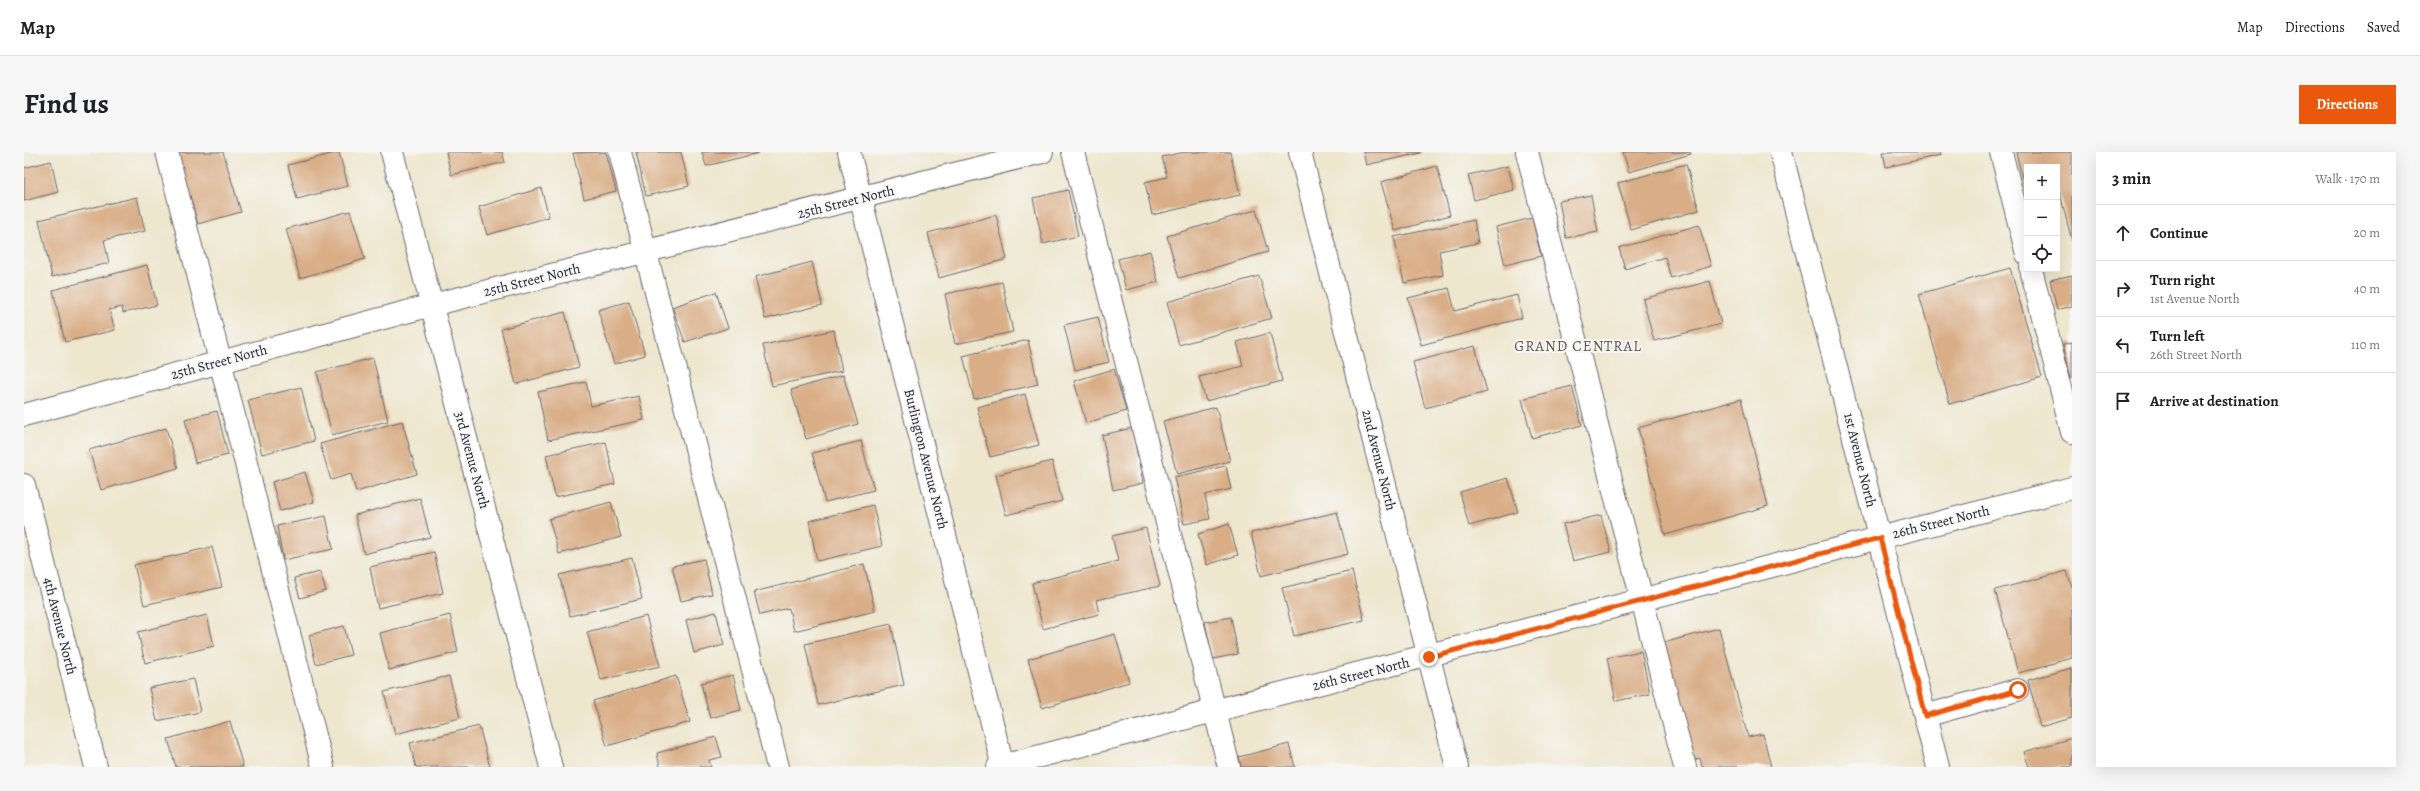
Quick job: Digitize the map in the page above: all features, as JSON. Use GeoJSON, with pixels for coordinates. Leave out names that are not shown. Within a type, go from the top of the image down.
{"type":"FeatureCollection","features":[{"type":"Feature","properties":{"kind":"street"},"geometry":{"type":"LineString","coordinates":[[167,152],[323,767]]}},
{"type":"Feature","properties":{"kind":"street","name":"3rd Avenue North"},"geometry":{"type":"LineString","coordinates":[[392,152],[551,767]]}},
{"type":"Feature","properties":{"kind":"street"},"geometry":{"type":"LineString","coordinates":[[620,152],[778,767]]}},
{"type":"Feature","properties":{"kind":"street","name":"Burlington Avenue North"},"geometry":{"type":"LineString","coordinates":[[849,152],[862,198],[1001,767]]}},
{"type":"Feature","properties":{"kind":"street","name":"25th Street North"},"geometry":{"type":"LineString","coordinates":[[24,415],[432,305],[1042,152]]}},
{"type":"Feature","properties":{"kind":"street"},"geometry":{"type":"LineString","coordinates":[[1073,152],[1229,767]]}},
{"type":"Feature","properties":{"kind":"street","name":"2nd Avenue North"},"geometry":{"type":"LineString","coordinates":[[1300,152],[1457,767]]}},
{"type":"Feature","properties":{"kind":"street"},"geometry":{"type":"LineString","coordinates":[[1527,152],[1685,767]]}},
{"type":"Feature","properties":{"kind":"street","name":"1st Avenue North"},"geometry":{"type":"LineString","coordinates":[[1782,152],[1938,767]]}},
{"type":"Feature","properties":{"kind":"street"},"geometry":{"type":"LineString","coordinates":[[2001,152],[2024,242]]}},
{"type":"Feature","properties":{"kind":"street"},"geometry":{"type":"LineString","coordinates":[[2032,272],[2072,432]]}},
{"type":"Feature","properties":{"kind":"street","name":"4th Avenue North"},"geometry":{"type":"LineString","coordinates":[[24,485],[96,767]]}},
{"type":"Feature","properties":{"kind":"street","name":"26th Street North"},"geometry":{"type":"LineString","coordinates":[[1001,767],[1429,657],[2072,488]]}},
{"type":"Feature","properties":{"kind":"street"},"geometry":{"type":"LineString","coordinates":[[1925,716],[2018,690]]}},
{"type":"Feature","properties":{"kind":"building"},"geometry":{"type":"Polygon","coordinates":[[[177,152],[223,152],[241,212],[198,224],[177,152]]]}},
{"type":"Feature","properties":{"kind":"building"},"geometry":{"type":"Polygon","coordinates":[[[339,152],[348,186],[297,199],[288,165],[339,152]]]}},
{"type":"Feature","properties":{"kind":"building"},"geometry":{"type":"Polygon","coordinates":[[[446,152],[502,152],[505,162],[451,175],[446,152]]]}},
{"type":"Feature","properties":{"kind":"building"},"geometry":{"type":"Polygon","coordinates":[[[606,152],[616,191],[584,199],[573,153],[606,152]]]}},
{"type":"Feature","properties":{"kind":"building"},"geometry":{"type":"Polygon","coordinates":[[[636,152],[681,152],[689,186],[646,196],[636,152]]]}},
{"type":"Feature","properties":{"kind":"building"},"geometry":{"type":"Polygon","coordinates":[[[702,152],[758,152],[759,153],[706,166],[702,152]]]}},
{"type":"Feature","properties":{"kind":"building"},"geometry":{"type":"Polygon","coordinates":[[[1185,152],[1230,152],[1240,195],[1152,215],[1145,182],[1167,177],[1162,157],[1185,152]]]}},
{"type":"Feature","properties":{"kind":"building"},"geometry":{"type":"Polygon","coordinates":[[[1363,152],[1421,152],[1421,153],[1366,165],[1363,152]]]}},
{"type":"Feature","properties":{"kind":"building"},"geometry":{"type":"Polygon","coordinates":[[[1623,152],[1690,152],[1691,154],[1629,172],[1623,152]]]}},
{"type":"Feature","properties":{"kind":"building"},"geometry":{"type":"Polygon","coordinates":[[[1883,152],[1940,152],[1941,155],[1886,167],[1883,152]]]}},
{"type":"Feature","properties":{"kind":"building"},"geometry":{"type":"Polygon","coordinates":[[[2016,152],[2072,152],[2072,241],[2060,194],[2060,164],[2024,164],[2024,186],[2016,152]]]}},
{"type":"Feature","properties":{"kind":"building"},"geometry":{"type":"Polygon","coordinates":[[[51,161],[58,192],[24,201],[24,168],[51,161]]]}},
{"type":"Feature","properties":{"kind":"building"},"geometry":{"type":"Polygon","coordinates":[[[1686,164],[1699,210],[1631,230],[1618,183],[1686,164]]]}},
{"type":"Feature","properties":{"kind":"building"},"geometry":{"type":"Polygon","coordinates":[[[1437,166],[1450,215],[1395,231],[1381,182],[1437,166]]]}},
{"type":"Feature","properties":{"kind":"building"},"geometry":{"type":"Polygon","coordinates":[[[1508,166],[1514,190],[1474,200],[1468,175],[1508,166]]]}},
{"type":"Feature","properties":{"kind":"building"},"geometry":{"type":"Polygon","coordinates":[[[541,188],[549,217],[487,235],[479,207],[541,188]]]}},
{"type":"Feature","properties":{"kind":"building"},"geometry":{"type":"Polygon","coordinates":[[[1068,190],[1078,236],[1043,244],[1033,198],[1068,190]]]}},
{"type":"Feature","properties":{"kind":"building"},"geometry":{"type":"Polygon","coordinates":[[[1591,195],[1598,232],[1566,238],[1559,201],[1591,195]]]}},
{"type":"Feature","properties":{"kind":"building"},"geometry":{"type":"Polygon","coordinates":[[[137,197],[145,231],[104,240],[109,263],[52,277],[39,220],[137,197]]]}},
{"type":"Feature","properties":{"kind":"building"},"geometry":{"type":"Polygon","coordinates":[[[1256,210],[1268,252],[1179,278],[1167,236],[1256,210]]]}},
{"type":"Feature","properties":{"kind":"building"},"geometry":{"type":"Polygon","coordinates":[[[350,211],[365,259],[300,278],[286,229],[350,211]]]}},
{"type":"Feature","properties":{"kind":"building"},"geometry":{"type":"Polygon","coordinates":[[[996,215],[1007,259],[939,278],[928,233],[996,215]]]}},
{"type":"Feature","properties":{"kind":"building"},"geometry":{"type":"Polygon","coordinates":[[[1532,218],[1541,256],[1505,265],[1496,227],[1532,218]]]}},
{"type":"Feature","properties":{"kind":"building"},"geometry":{"type":"Polygon","coordinates":[[[1474,220],[1478,243],[1439,251],[1443,275],[1404,283],[1394,237],[1474,220]]]}},
{"type":"Feature","properties":{"kind":"building"},"geometry":{"type":"Polygon","coordinates":[[[1699,225],[1711,266],[1671,278],[1665,257],[1625,269],[1619,248],[1699,225]]]}},
{"type":"Feature","properties":{"kind":"building"},"geometry":{"type":"Polygon","coordinates":[[[1150,251],[1158,282],[1126,290],[1118,259],[1150,251]]]}},
{"type":"Feature","properties":{"kind":"building"},"geometry":{"type":"Polygon","coordinates":[[[812,262],[822,305],[765,319],[755,277],[812,262]]]}},
{"type":"Feature","properties":{"kind":"building"},"geometry":{"type":"Polygon","coordinates":[[[147,265],[157,305],[123,313],[122,307],[109,310],[115,330],[65,342],[53,290],[147,265]]]}},
{"type":"Feature","properties":{"kind":"building"},"geometry":{"type":"Polygon","coordinates":[[[2010,268],[2042,377],[1950,404],[1919,294],[2010,268]]]}},
{"type":"Feature","properties":{"kind":"building"},"geometry":{"type":"Polygon","coordinates":[[[2072,275],[2072,306],[2057,310],[2050,280],[2072,275]]]}},
{"type":"Feature","properties":{"kind":"building"},"geometry":{"type":"Polygon","coordinates":[[[1259,276],[1272,318],[1179,345],[1167,302],[1259,276]]]}},
{"type":"Feature","properties":{"kind":"building"},"geometry":{"type":"Polygon","coordinates":[[[1710,281],[1721,324],[1654,341],[1643,299],[1710,281]]]}},
{"type":"Feature","properties":{"kind":"building"},"geometry":{"type":"Polygon","coordinates":[[[1002,282],[1013,332],[955,344],[945,294],[1002,282]]]}},
{"type":"Feature","properties":{"kind":"building"},"geometry":{"type":"Polygon","coordinates":[[[1449,288],[1455,311],[1517,295],[1522,318],[1421,345],[1408,298],[1449,288]]]}},
{"type":"Feature","properties":{"kind":"building"},"geometry":{"type":"Polygon","coordinates":[[[716,292],[728,328],[685,342],[672,307],[716,292]]]}},
{"type":"Feature","properties":{"kind":"building"},"geometry":{"type":"Polygon","coordinates":[[[629,301],[645,355],[614,364],[598,310],[629,301]]]}},
{"type":"Feature","properties":{"kind":"building"},"geometry":{"type":"Polygon","coordinates":[[[565,312],[579,367],[516,384],[501,329],[565,312]]]}},
{"type":"Feature","properties":{"kind":"building"},"geometry":{"type":"Polygon","coordinates":[[[1098,317],[1109,362],[1075,370],[1064,325],[1098,317]]]}},
{"type":"Feature","properties":{"kind":"building"},"geometry":{"type":"Polygon","coordinates":[[[834,330],[842,371],[772,386],[763,345],[834,330]]]}},
{"type":"Feature","properties":{"kind":"building"},"geometry":{"type":"Polygon","coordinates":[[[1270,333],[1282,381],[1206,401],[1199,377],[1243,366],[1237,342],[1270,333]]]}},
{"type":"Feature","properties":{"kind":"building"},"geometry":{"type":"Polygon","coordinates":[[[1028,340],[1038,384],[974,399],[963,356],[1028,340]]]}},
{"type":"Feature","properties":{"kind":"building"},"geometry":{"type":"Polygon","coordinates":[[[2072,342],[2072,378],[2071,378],[2063,344],[2072,342]]]}},
{"type":"Feature","properties":{"kind":"building"},"geometry":{"type":"Polygon","coordinates":[[[1475,346],[1487,392],[1425,408],[1413,362],[1475,346]]]}},
{"type":"Feature","properties":{"kind":"building"},"geometry":{"type":"Polygon","coordinates":[[[373,358],[388,421],[332,435],[317,372],[373,358]]]}},
{"type":"Feature","properties":{"kind":"building"},"geometry":{"type":"Polygon","coordinates":[[[1114,369],[1126,411],[1086,423],[1074,381],[1114,369]]]}},
{"type":"Feature","properties":{"kind":"building"},"geometry":{"type":"Polygon","coordinates":[[[843,375],[858,424],[806,439],[791,390],[843,375]]]}},
{"type":"Feature","properties":{"kind":"building"},"geometry":{"type":"Polygon","coordinates":[[[586,382],[591,406],[639,396],[644,420],[548,440],[538,392],[586,382]]]}},
{"type":"Feature","properties":{"kind":"building"},"geometry":{"type":"Polygon","coordinates":[[[1572,386],[1582,425],[1532,438],[1522,399],[1572,386]]]}},
{"type":"Feature","properties":{"kind":"building"},"geometry":{"type":"Polygon","coordinates":[[[301,387],[314,441],[262,454],[248,400],[301,387]]]}},
{"type":"Feature","properties":{"kind":"building"},"geometry":{"type":"Polygon","coordinates":[[[1025,394],[1039,445],[990,457],[977,407],[1025,394]]]}},
{"type":"Feature","properties":{"kind":"building"},"geometry":{"type":"Polygon","coordinates":[[[1741,399],[1768,506],[1665,535],[1638,428],[1741,399]]]}},
{"type":"Feature","properties":{"kind":"building"},"geometry":{"type":"Polygon","coordinates":[[[1216,407],[1230,461],[1177,474],[1163,421],[1216,407]]]}},
{"type":"Feature","properties":{"kind":"building"},"geometry":{"type":"Polygon","coordinates":[[[217,411],[228,455],[195,463],[185,419],[217,411]]]}},
{"type":"Feature","properties":{"kind":"building"},"geometry":{"type":"Polygon","coordinates":[[[402,421],[417,474],[356,492],[351,474],[331,480],[320,444],[402,421]]]}},
{"type":"Feature","properties":{"kind":"building"},"geometry":{"type":"Polygon","coordinates":[[[166,428],[178,468],[101,490],[89,450],[166,428]]]}},
{"type":"Feature","properties":{"kind":"building"},"geometry":{"type":"Polygon","coordinates":[[[1132,428],[1143,483],[1113,490],[1102,435],[1132,428]]]}},
{"type":"Feature","properties":{"kind":"building"},"geometry":{"type":"Polygon","coordinates":[[[861,441],[874,490],[825,502],[812,453],[861,441]]]}},
{"type":"Feature","properties":{"kind":"building"},"geometry":{"type":"Polygon","coordinates":[[[606,442],[615,484],[555,497],[546,455],[606,442]]]}},
{"type":"Feature","properties":{"kind":"building"},"geometry":{"type":"Polygon","coordinates":[[[1052,461],[1062,501],[1006,515],[996,475],[1052,461]]]}},
{"type":"Feature","properties":{"kind":"building"},"geometry":{"type":"Polygon","coordinates":[[[1226,466],[1231,489],[1205,495],[1210,519],[1184,524],[1174,477],[1226,466]]]}},
{"type":"Feature","properties":{"kind":"building"},"geometry":{"type":"Polygon","coordinates":[[[305,472],[314,502],[280,511],[272,482],[305,472]]]}},
{"type":"Feature","properties":{"kind":"building"},"geometry":{"type":"Polygon","coordinates":[[[1508,478],[1518,512],[1469,526],[1460,492],[1508,478]]]}},
{"type":"Feature","properties":{"kind":"building"},"geometry":{"type":"Polygon","coordinates":[[[420,498],[430,537],[364,554],[355,515],[420,498]]]}},
{"type":"Feature","properties":{"kind":"building"},"geometry":{"type":"Polygon","coordinates":[[[611,502],[621,537],[559,554],[549,519],[611,502]]]}},
{"type":"Feature","properties":{"kind":"building"},"geometry":{"type":"Polygon","coordinates":[[[873,505],[882,546],[817,561],[809,521],[873,505]]]}},
{"type":"Feature","properties":{"kind":"building"},"geometry":{"type":"Polygon","coordinates":[[[1337,512],[1348,554],[1261,576],[1251,533],[1337,512]]]}},
{"type":"Feature","properties":{"kind":"building"},"geometry":{"type":"Polygon","coordinates":[[[1601,515],[1611,552],[1573,561],[1563,524],[1601,515]]]}},
{"type":"Feature","properties":{"kind":"building"},"geometry":{"type":"Polygon","coordinates":[[[326,516],[333,549],[283,560],[277,526],[326,516]]]}},
{"type":"Feature","properties":{"kind":"building"},"geometry":{"type":"Polygon","coordinates":[[[1229,524],[1238,555],[1207,565],[1198,534],[1229,524]]]}},
{"type":"Feature","properties":{"kind":"building"},"geometry":{"type":"Polygon","coordinates":[[[1146,528],[1160,586],[1096,600],[1099,614],[1043,629],[1032,583],[1118,561],[1112,536],[1146,528]]]}},
{"type":"Feature","properties":{"kind":"building"},"geometry":{"type":"Polygon","coordinates":[[[212,547],[222,587],[144,605],[134,565],[212,547]]]}},
{"type":"Feature","properties":{"kind":"building"},"geometry":{"type":"Polygon","coordinates":[[[434,552],[443,593],[378,608],[370,567],[434,552]]]}},
{"type":"Feature","properties":{"kind":"building"},"geometry":{"type":"Polygon","coordinates":[[[632,558],[642,599],[570,616],[559,575],[632,558]]]}},
{"type":"Feature","properties":{"kind":"building"},"geometry":{"type":"Polygon","coordinates":[[[704,559],[712,594],[681,601],[672,566],[704,559]]]}},
{"type":"Feature","properties":{"kind":"building"},"geometry":{"type":"Polygon","coordinates":[[[864,564],[875,611],[794,631],[789,608],[760,615],[754,592],[864,564]]]}},
{"type":"Feature","properties":{"kind":"building"},"geometry":{"type":"Polygon","coordinates":[[[1352,571],[1364,620],[1294,636],[1282,588],[1352,571]]]}},
{"type":"Feature","properties":{"kind":"building"},"geometry":{"type":"Polygon","coordinates":[[[2067,571],[2072,587],[2072,658],[2018,673],[1995,590],[2067,571]]]}},
{"type":"Feature","properties":{"kind":"building"},"geometry":{"type":"Polygon","coordinates":[[[320,572],[326,591],[300,598],[294,578],[320,572]]]}},
{"type":"Feature","properties":{"kind":"building"},"geometry":{"type":"Polygon","coordinates":[[[716,612],[724,645],[694,653],[686,620],[716,612]]]}},
{"type":"Feature","properties":{"kind":"building"},"geometry":{"type":"Polygon","coordinates":[[[207,615],[214,646],[145,663],[138,632],[207,615]]]}},
{"type":"Feature","properties":{"kind":"building"},"geometry":{"type":"Polygon","coordinates":[[[450,615],[458,652],[389,670],[380,633],[450,615]]]}},
{"type":"Feature","properties":{"kind":"building"},"geometry":{"type":"Polygon","coordinates":[[[646,616],[660,666],[601,680],[587,632],[646,616]]]}},
{"type":"Feature","properties":{"kind":"building"},"geometry":{"type":"Polygon","coordinates":[[[1231,617],[1238,654],[1213,659],[1205,622],[1231,617]]]}},
{"type":"Feature","properties":{"kind":"building"},"geometry":{"type":"Polygon","coordinates":[[[891,624],[904,685],[818,705],[805,644],[891,624]]]}},
{"type":"Feature","properties":{"kind":"building"},"geometry":{"type":"Polygon","coordinates":[[[344,626],[351,655],[316,664],[309,635],[344,626]]]}},
{"type":"Feature","properties":{"kind":"building"},"geometry":{"type":"Polygon","coordinates":[[[1719,628],[1748,737],[1763,734],[1771,767],[1702,767],[1700,758],[1694,760],[1663,643],[1719,628]]]}},
{"type":"Feature","properties":{"kind":"building"},"geometry":{"type":"Polygon","coordinates":[[[1115,634],[1129,682],[1042,708],[1028,659],[1115,634]]]}},
{"type":"Feature","properties":{"kind":"building"},"geometry":{"type":"Polygon","coordinates":[[[1641,651],[1650,694],[1616,701],[1607,658],[1641,651]]]}},
{"type":"Feature","properties":{"kind":"building"},"geometry":{"type":"Polygon","coordinates":[[[2072,668],[2072,718],[2040,727],[2028,680],[2072,668]]]}},
{"type":"Feature","properties":{"kind":"building"},"geometry":{"type":"Polygon","coordinates":[[[733,675],[741,710],[710,718],[701,683],[733,675]]]}},
{"type":"Feature","properties":{"kind":"building"},"geometry":{"type":"Polygon","coordinates":[[[449,676],[460,718],[395,734],[384,692],[449,676]]]}},
{"type":"Feature","properties":{"kind":"building"},"geometry":{"type":"Polygon","coordinates":[[[676,676],[690,722],[607,746],[593,701],[676,676]]]}},
{"type":"Feature","properties":{"kind":"building"},"geometry":{"type":"Polygon","coordinates":[[[193,679],[200,712],[157,721],[149,688],[193,679]]]}},
{"type":"Feature","properties":{"kind":"building"},"geometry":{"type":"Polygon","coordinates":[[[230,721],[243,767],[176,767],[168,739],[230,721]]]}},
{"type":"Feature","properties":{"kind":"building"},"geometry":{"type":"Polygon","coordinates":[[[479,726],[490,767],[416,767],[410,743],[479,726]]]}},
{"type":"Feature","properties":{"kind":"building"},"geometry":{"type":"Polygon","coordinates":[[[716,737],[722,757],[709,760],[711,767],[660,767],[657,753],[716,737]]]}},
{"type":"Feature","properties":{"kind":"building"},"geometry":{"type":"Polygon","coordinates":[[[2072,738],[2072,767],[2029,767],[2024,752],[2072,738]]]}},
{"type":"Feature","properties":{"kind":"building"},"geometry":{"type":"Polygon","coordinates":[[[1289,744],[1295,767],[1241,767],[1239,757],[1289,744]]]}},
{"type":"Feature","properties":{"kind":"district","name":"GRAND CENTRAL"},"geometry":{"type":"Point","coordinates":[1578,346]}},
{"type":"Feature","properties":{"kind":"route"},"geometry":{"type":"LineString","coordinates":[[1429,657],[1880,538],[1925,716],[2018,690]]}}]}
